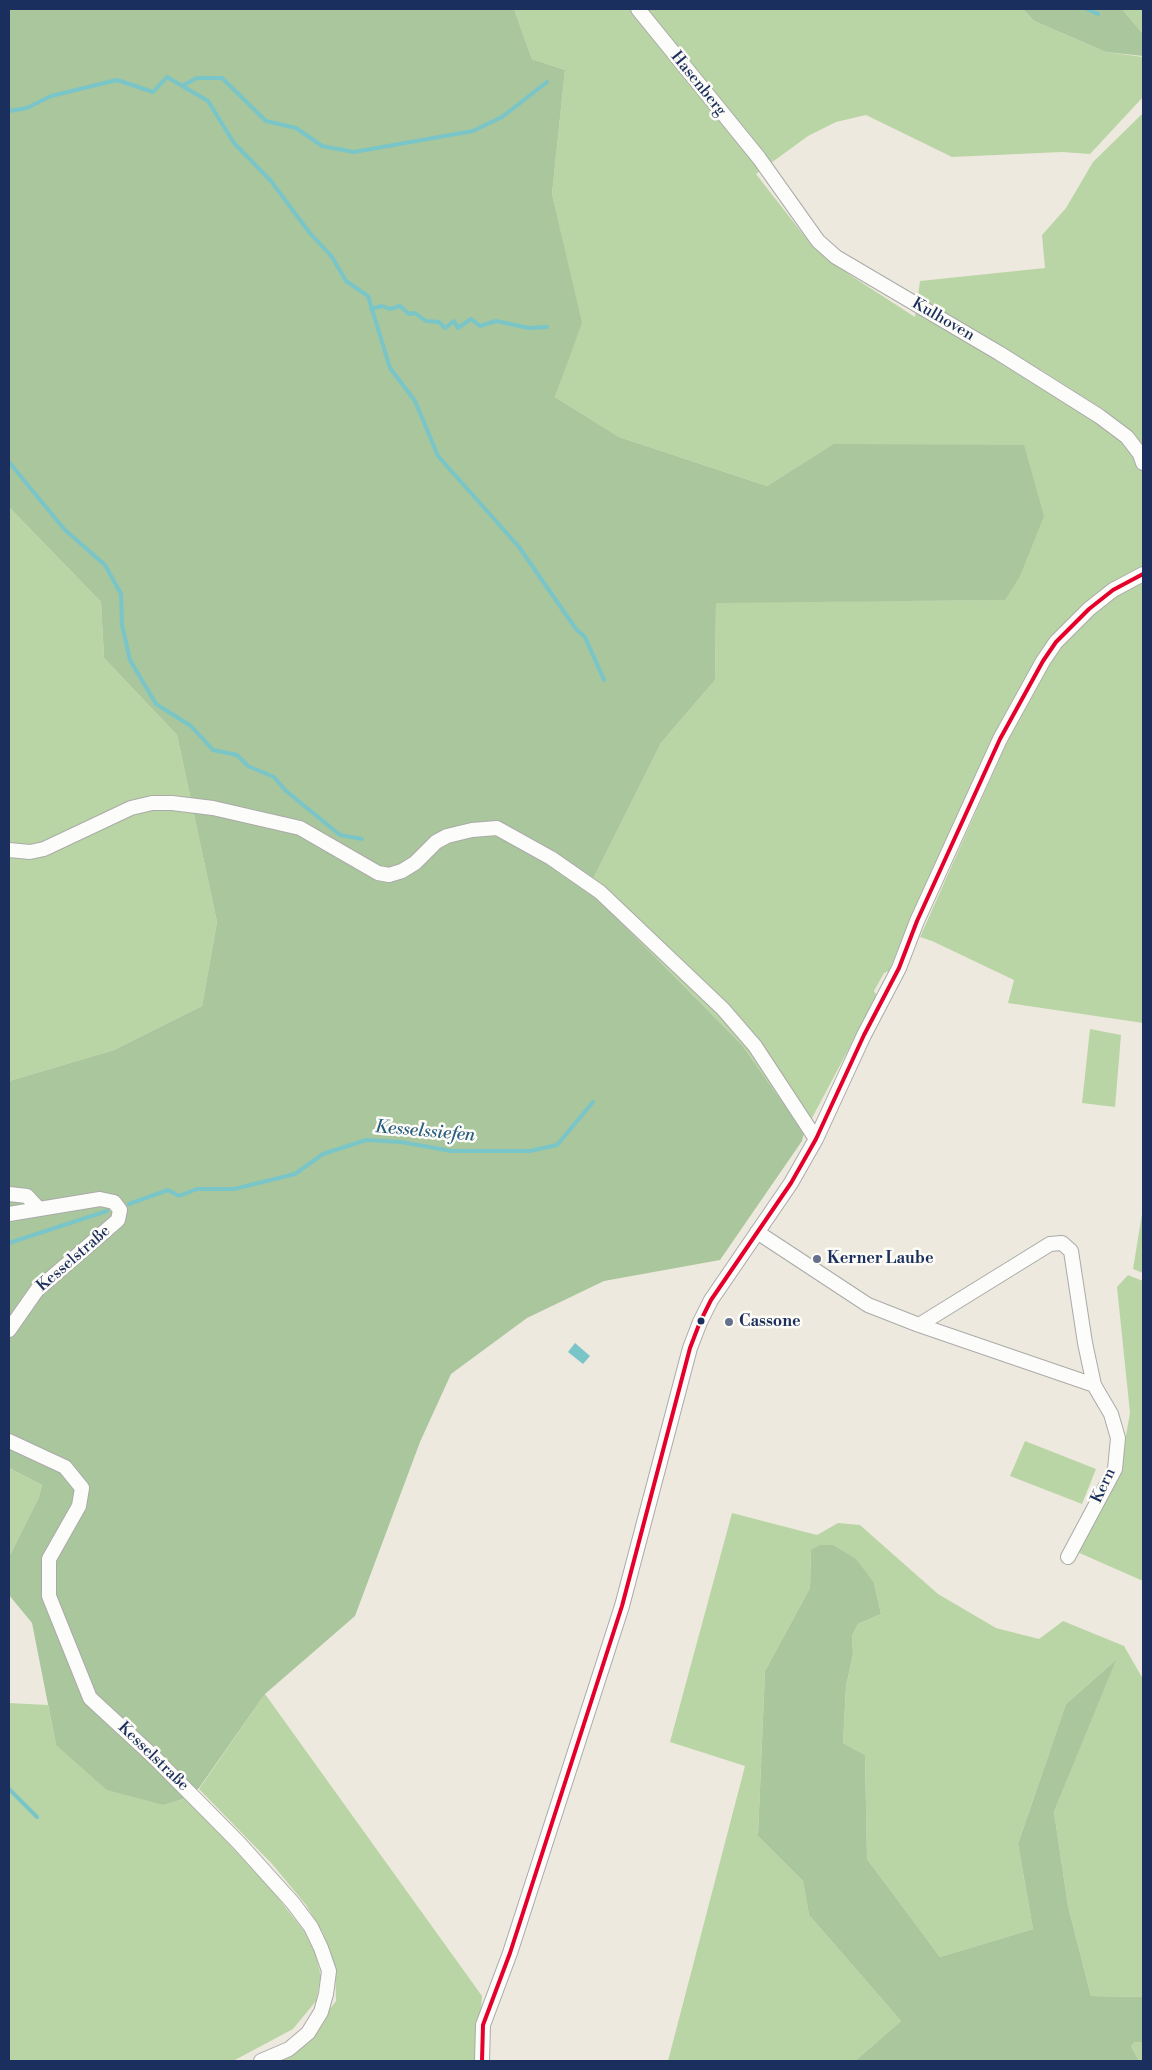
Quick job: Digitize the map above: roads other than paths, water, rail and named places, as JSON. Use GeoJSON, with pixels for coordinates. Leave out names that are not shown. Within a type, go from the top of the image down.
{"type":"FeatureCollection","features":[{"type":"Feature","properties":{"kind":"street","name":"Hasenberg"},"geometry":{"type":"LineString","coordinates":[[638,9],[759,158]]}},
{"type":"Feature","properties":{"kind":"street","name":"Kulhoven"},"geometry":{"type":"LineString","coordinates":[[759,158],[818,241],[836,257],[999,353],[1099,416],[1127,437],[1140,454],[1143,463]]}},
{"type":"Feature","properties":{"kind":"street"},"geometry":{"type":"LineString","coordinates":[[482,2061],[484,2026],[510,1953],[622,1606],[690,1348],[711,1300],[791,1183],[816,1139],[864,1034],[899,968],[918,921],[996,748],[1022,696],[1056,642],[1089,609],[1113,590],[1143,574]]}},
{"type":"Feature","properties":{"kind":"street"},"geometry":{"type":"LineString","coordinates":[[9,850],[30,852],[44,849],[131,808],[152,803],[172,803],[213,808],[300,828],[378,873],[389,875],[402,872],[415,863],[436,842],[447,836],[472,830],[497,828],[551,858],[600,892],[723,1009],[755,1046],[816,1139]]}},
{"type":"Feature","properties":{"kind":"street"},"geometry":{"type":"LineString","coordinates":[[9,1194],[27,1196],[39,1209]]}},
{"type":"Feature","properties":{"kind":"street","name":"Kesselstraße"},"geometry":{"type":"LineString","coordinates":[[9,1214],[100,1199],[114,1202],[120,1210],[118,1220],[109,1229],[36,1290],[9,1330]]}},
{"type":"Feature","properties":{"kind":"street"},"geometry":{"type":"LineString","coordinates":[[757,1232],[868,1305],[919,1326],[1094,1385]]}},
{"type":"Feature","properties":{"kind":"street","name":"Kern"},"geometry":{"type":"LineString","coordinates":[[919,1326],[1050,1244],[1062,1243],[1071,1251],[1085,1343],[1094,1385],[1111,1414],[1118,1438],[1115,1469],[1068,1557]]}},
{"type":"Feature","properties":{"kind":"street","name":"Kesselstraße"},"geometry":{"type":"LineString","coordinates":[[9,1441],[66,1467],[82,1488],[79,1506],[49,1559],[49,1596],[90,1698],[154,1757],[251,1856],[293,1903],[311,1927],[321,1948],[329,1971],[321,2012],[308,2033],[296,2044],[261,2061]]}},
{"type":"Feature","properties":{"kind":"water"},"geometry":{"type":"Polygon","coordinates":[[[575,1343],[590,1356],[583,1364],[568,1352],[575,1343]]]}},
{"type":"Feature","properties":{"kind":"waterway"},"geometry":{"type":"LineString","coordinates":[[1087,9],[1098,14]]}},
{"type":"Feature","properties":{"kind":"waterway"},"geometry":{"type":"LineString","coordinates":[[9,111],[27,108],[51,96],[117,80],[153,92],[167,77],[208,101],[234,143],[271,181],[309,232],[332,257],[346,281],[368,296],[390,368],[415,401],[438,456],[519,547],[576,629],[585,637],[604,680]]}},
{"type":"Feature","properties":{"kind":"waterway"},"geometry":{"type":"LineString","coordinates":[[182,86],[197,78],[222,78],[266,121],[296,128],[322,146],[354,152],[473,131],[502,117],[547,82]]}},
{"type":"Feature","properties":{"kind":"waterway"},"geometry":{"type":"LineString","coordinates":[[371,309],[382,306],[390,309],[400,306],[409,314],[415,313],[426,321],[439,322],[445,328],[454,321],[458,328],[471,319],[480,326],[496,321],[529,328],[547,327]]}},
{"type":"Feature","properties":{"kind":"waterway"},"geometry":{"type":"LineString","coordinates":[[9,462],[64,529],[105,565],[121,594],[122,625],[130,660],[156,704],[191,726],[213,750],[237,755],[248,766],[274,777],[285,790],[340,835],[362,839]]}},
{"type":"Feature","properties":{"kind":"waterway","name":"Kesselssiefen"},"geometry":{"type":"LineString","coordinates":[[129,1204],[168,1190],[179,1196],[197,1189],[234,1189],[295,1174],[323,1154],[366,1140],[401,1142],[451,1151],[530,1151],[557,1145],[593,1102]]}},
{"type":"Feature","properties":{"kind":"waterway","name":"Kesselssiefen"},"geometry":{"type":"LineString","coordinates":[[9,1243],[107,1211]]}},
{"type":"Feature","properties":{"kind":"waterway"},"geometry":{"type":"LineString","coordinates":[[9,1789],[37,1817]]}},
{"type":"Feature","properties":{"kind":"place","name":"Kerner Laube"},"geometry":{"type":"Point","coordinates":[817,1259]}},
{"type":"Feature","properties":{"kind":"place","name":"Cassone"},"geometry":{"type":"Point","coordinates":[729,1322]}}]}
